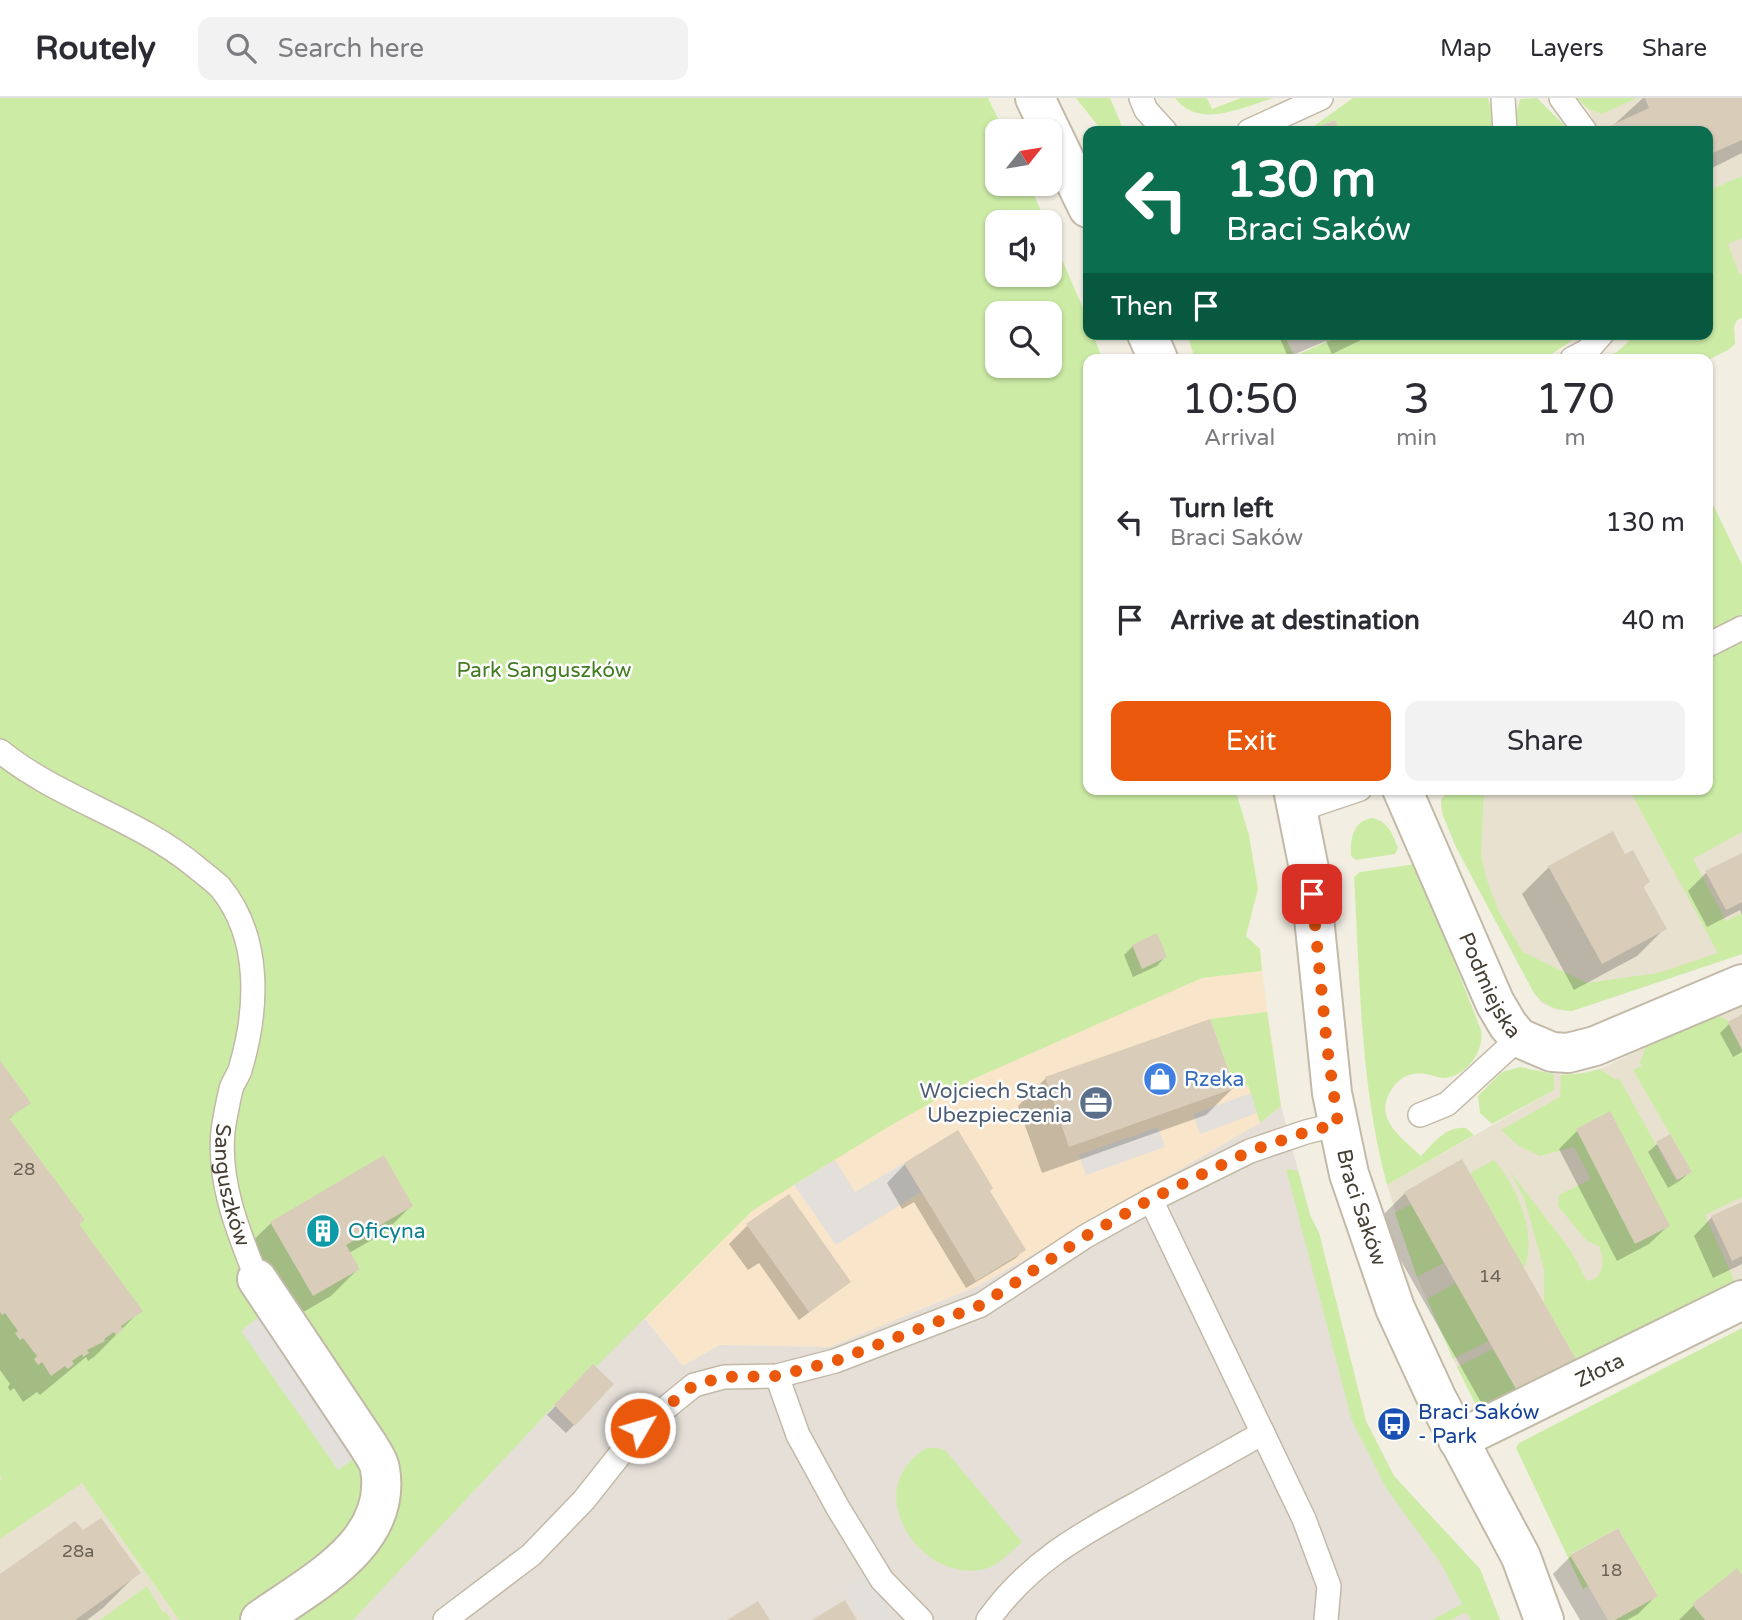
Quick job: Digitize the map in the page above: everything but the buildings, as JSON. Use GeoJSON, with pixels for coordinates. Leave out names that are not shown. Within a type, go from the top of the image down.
{"type":"FeatureCollection","features":[{"type":"Feature","properties":{"kind":"street"},"geometry":{"type":"LineString","coordinates":[[1035,98],[1083,198]]}},
{"type":"Feature","properties":{"kind":"street","name":"Podmiejska"},"geometry":{"type":"LineString","coordinates":[[1405,795],[1495,1003],[1519,1038],[1552,1052],[1568,1053],[1595,1046],[1742,984]]}},
{"type":"Feature","properties":{"kind":"street","name":"Braci Saków"},"geometry":{"type":"LineString","coordinates":[[1296,800],[1309,869],[1327,1046],[1338,1124],[1353,1186],[1395,1308],[1458,1440],[1521,1557],[1544,1620]]}},
{"type":"Feature","properties":{"kind":"street","name":"Sanguszków"},"geometry":{"type":"LineString","coordinates":[[257,1279],[368,1445],[380,1468],[380,1493],[363,1540],[346,1558],[260,1620]]}},
{"type":"Feature","properties":{"kind":"street","name":"Złota"},"geometry":{"type":"LineString","coordinates":[[1458,1440],[1742,1300]]}},
{"type":"Feature","properties":{"kind":"street","name":"Braci Saków"},"geometry":{"type":"LineString","coordinates":[[1521,1557],[1554,1596],[1568,1620]]}},
{"type":"Feature","properties":{"kind":"lane"},"geometry":{"type":"LineString","coordinates":[[1141,98],[1146,110],[1160,126]]}},
{"type":"Feature","properties":{"kind":"lane"},"geometry":{"type":"LineString","coordinates":[[1260,126],[1321,98]]}},
{"type":"Feature","properties":{"kind":"lane"},"geometry":{"type":"LineString","coordinates":[[1503,98],[1505,126]]}},
{"type":"Feature","properties":{"kind":"lane"},"geometry":{"type":"LineString","coordinates":[[1560,98],[1582,126]]}},
{"type":"Feature","properties":{"kind":"lane"},"geometry":{"type":"LineString","coordinates":[[1581,354],[1597,340]]}},
{"type":"Feature","properties":{"kind":"lane"},"geometry":{"type":"LineString","coordinates":[[1713,642],[1742,628]]}},
{"type":"Feature","properties":{"kind":"lane","name":"Sanguszków"},"geometry":{"type":"LineString","coordinates":[[0,751],[64,792],[160,841],[219,886],[233,908],[250,954],[254,990],[248,1035],[239,1072],[232,1087],[223,1130],[223,1168],[235,1224],[257,1279]]}},
{"type":"Feature","properties":{"kind":"lane"},"geometry":{"type":"LineString","coordinates":[[1296,800],[1325,795]]}},
{"type":"Feature","properties":{"kind":"lane"},"geometry":{"type":"LineString","coordinates":[[1420,1115],[1447,1104],[1519,1038]]}},
{"type":"Feature","properties":{"kind":"lane"},"geometry":{"type":"LineString","coordinates":[[445,1620],[531,1555],[584,1500],[640,1428],[694,1385],[724,1377],[777,1376],[835,1361],[981,1305],[1086,1236],[1151,1199],[1250,1151],[1338,1124]]}},
{"type":"Feature","properties":{"kind":"lane"},"geometry":{"type":"LineString","coordinates":[[1151,1199],[1304,1519],[1329,1586],[1326,1620]]}},
{"type":"Feature","properties":{"kind":"lane"},"geometry":{"type":"LineString","coordinates":[[777,1376],[798,1435],[838,1508],[882,1580],[921,1620]]}},
{"type":"Feature","properties":{"kind":"lane"},"geometry":{"type":"LineString","coordinates":[[988,1620],[1000,1603],[1038,1564],[1082,1534],[1263,1433]]}},
{"type":"Feature","properties":{"kind":"shaded area"},"geometry":{"type":"Polygon","coordinates":[[[1577,98],[1742,98],[1742,274],[1713,287],[1713,126],[1596,126],[1588,109],[1577,98]]]}},
{"type":"Feature","properties":{"kind":"shaded area"},"geometry":{"type":"Polygon","coordinates":[[[1742,638],[1742,954],[1572,1011],[1557,1010],[1542,1003],[1534,993],[1456,847],[1442,813],[1441,800],[1445,795],[1713,795],[1713,767],[1742,638]]]}},
{"type":"Feature","properties":{"kind":"shaded area"},"geometry":{"type":"Polygon","coordinates":[[[1262,971],[1281,1106],[1260,1123],[980,1285],[830,1347],[720,1345],[683,1366],[633,1303],[730,1205],[930,1076],[1202,978],[1262,971]]]}},
{"type":"Feature","properties":{"kind":"shaded area"},"geometry":{"type":"Polygon","coordinates":[[[1742,1001],[1742,1290],[1479,1411],[1417,1277],[1387,1185],[1554,1090],[1554,1074],[1571,1075],[1600,1069],[1742,1001]]]}},
{"type":"Feature","properties":{"kind":"shaded area"},"geometry":{"type":"Polygon","coordinates":[[[1251,1093],[1257,1113],[1200,1134],[1193,1114],[1251,1093]]]}},
{"type":"Feature","properties":{"kind":"shaded area"},"geometry":{"type":"Polygon","coordinates":[[[1281,1106],[1310,1215],[1319,1233],[1366,1421],[1394,1476],[1480,1569],[1500,1620],[319,1620],[632,1303],[683,1366],[720,1345],[830,1347],[980,1285],[1260,1123],[1281,1106]]]}},
{"type":"Feature","properties":{"kind":"shaded area"},"geometry":{"type":"Polygon","coordinates":[[[1158,1127],[1165,1147],[1086,1175],[1079,1155],[1158,1127]]]}},
{"type":"Feature","properties":{"kind":"shaded area"},"geometry":{"type":"Polygon","coordinates":[[[835,1160],[855,1192],[904,1163],[921,1192],[836,1245],[794,1185],[835,1160]]]}},
{"type":"Feature","properties":{"kind":"shaded area"},"geometry":{"type":"Polygon","coordinates":[[[266,1311],[362,1453],[338,1470],[241,1331],[266,1311]]]}},
{"type":"Feature","properties":{"kind":"shaded area"},"geometry":{"type":"Polygon","coordinates":[[[0,1396],[82,1483],[179,1620],[0,1620],[0,1396]]]}},
{"type":"Feature","properties":{"kind":"shaded area"},"geometry":{"type":"Polygon","coordinates":[[[867,1574],[896,1620],[864,1620],[844,1589],[867,1574]]]}},
{"type":"Feature","properties":{"kind":"green space","name":"Park Sanguszków"},"geometry":{"type":"Polygon","coordinates":[[[0,98],[988,98],[998,119],[985,119],[985,196],[1034,196],[1041,210],[985,210],[985,287],[1062,287],[1062,260],[1083,309],[1083,340],[1095,340],[1100,354],[1083,354],[1083,795],[1237,795],[1249,835],[1258,889],[1246,936],[1260,949],[1262,971],[1202,978],[973,1079],[888,1127],[752,1211],[596,1367],[593,1364],[353,1620],[179,1620],[82,1483],[0,1539],[0,98]]]}},
{"type":"Feature","properties":{"kind":"green space"},"geometry":{"type":"Polygon","coordinates":[[[1076,98],[1110,98],[1122,126],[1098,126],[1076,98]]]}},
{"type":"Feature","properties":{"kind":"green space"},"geometry":{"type":"Polygon","coordinates":[[[1175,98],[1207,98],[1212,109],[1241,98],[1274,98],[1235,110],[1209,114],[1196,113],[1185,108],[1175,98]]]}},
{"type":"Feature","properties":{"kind":"green space"},"geometry":{"type":"Polygon","coordinates":[[[1353,98],[1488,98],[1494,121],[1492,126],[1338,126],[1335,120],[1314,126],[1353,98]]]}},
{"type":"Feature","properties":{"kind":"green space"},"geometry":{"type":"Polygon","coordinates":[[[1537,98],[1565,126],[1516,126],[1515,119],[1520,99],[1537,98]]]}},
{"type":"Feature","properties":{"kind":"green space"},"geometry":{"type":"Polygon","coordinates":[[[1577,98],[1637,98],[1602,114],[1588,109],[1577,98]]]}},
{"type":"Feature","properties":{"kind":"green space"},"geometry":{"type":"Polygon","coordinates":[[[1742,176],[1742,238],[1728,244],[1739,274],[1742,274],[1742,318],[1737,320],[1734,327],[1735,344],[1713,358],[1713,354],[1613,354],[1630,340],[1713,340],[1713,189],[1742,176]]]}},
{"type":"Feature","properties":{"kind":"green space"},"geometry":{"type":"Polygon","coordinates":[[[1189,340],[1287,340],[1293,354],[1193,354],[1189,340]]]}},
{"type":"Feature","properties":{"kind":"green space"},"geometry":{"type":"Polygon","coordinates":[[[1331,340],[1573,340],[1552,354],[1299,354],[1331,340]]]}},
{"type":"Feature","properties":{"kind":"green space"},"geometry":{"type":"Polygon","coordinates":[[[1713,504],[1742,565],[1742,614],[1713,630],[1713,504]]]}},
{"type":"Feature","properties":{"kind":"green space"},"geometry":{"type":"Polygon","coordinates":[[[1742,638],[1742,832],[1693,859],[1726,921],[1742,913],[1742,954],[1572,1011],[1560,1010],[1542,1001],[1534,993],[1456,847],[1442,813],[1441,800],[1445,795],[1484,795],[1481,854],[1486,878],[1499,912],[1523,952],[1587,983],[1658,973],[1718,953],[1632,795],[1713,795],[1713,652],[1742,638]]]}},
{"type":"Feature","properties":{"kind":"green space"},"geometry":{"type":"Polygon","coordinates":[[[1372,818],[1386,825],[1398,848],[1395,854],[1356,860],[1351,856],[1354,832],[1361,823],[1372,818]]]}},
{"type":"Feature","properties":{"kind":"green space"},"geometry":{"type":"Polygon","coordinates":[[[1416,864],[1482,1038],[1473,1061],[1453,1076],[1445,1078],[1417,1073],[1399,1081],[1389,1094],[1386,1112],[1388,1121],[1399,1136],[1421,1156],[1440,1136],[1452,1130],[1466,1128],[1474,1135],[1387,1185],[1366,1071],[1354,877],[1360,872],[1416,864]]]}},
{"type":"Feature","properties":{"kind":"green space"},"geometry":{"type":"Polygon","coordinates":[[[1267,1012],[1281,1106],[1260,1123],[1248,1085],[1235,1088],[1210,1019],[1267,1012]]]}},
{"type":"Feature","properties":{"kind":"green space"},"geometry":{"type":"Polygon","coordinates":[[[1715,1014],[1730,1022],[1728,1023],[1742,1049],[1742,1197],[1705,1215],[1736,1285],[1723,1292],[1726,1298],[1660,1325],[1511,1403],[1479,1411],[1457,1367],[1493,1349],[1519,1394],[1577,1361],[1544,1303],[1544,1269],[1524,1198],[1509,1170],[1571,1251],[1587,1281],[1597,1276],[1603,1262],[1599,1246],[1587,1241],[1558,1206],[1559,1195],[1591,1179],[1574,1147],[1540,1156],[1519,1146],[1501,1130],[1560,1097],[1561,1075],[1600,1069],[1616,1080],[1619,1078],[1676,1181],[1692,1172],[1633,1070],[1642,1066],[1640,1062],[1646,1047],[1715,1014]]]}},
{"type":"Feature","properties":{"kind":"green space"},"geometry":{"type":"Polygon","coordinates":[[[1520,1067],[1554,1074],[1554,1090],[1492,1124],[1480,1113],[1478,1096],[1502,1072],[1520,1067]]]}},
{"type":"Feature","properties":{"kind":"green space"},"geometry":{"type":"Polygon","coordinates":[[[1494,1160],[1510,1183],[1523,1211],[1528,1241],[1524,1269],[1470,1173],[1494,1160]]]}},
{"type":"Feature","properties":{"kind":"green space"},"geometry":{"type":"Polygon","coordinates":[[[1286,1169],[1298,1171],[1310,1215],[1319,1233],[1366,1421],[1394,1476],[1480,1569],[1500,1620],[1471,1620],[1466,1612],[1451,1620],[1432,1620],[1462,1604],[1442,1565],[1386,1488],[1352,1421],[1286,1169]]]}},
{"type":"Feature","properties":{"kind":"green space"},"geometry":{"type":"Polygon","coordinates":[[[1411,1204],[1444,1263],[1417,1277],[1395,1213],[1411,1204]]]}},
{"type":"Feature","properties":{"kind":"green space"},"geometry":{"type":"Polygon","coordinates":[[[1456,1283],[1489,1341],[1453,1359],[1427,1299],[1456,1283]]]}},
{"type":"Feature","properties":{"kind":"green space"},"geometry":{"type":"Polygon","coordinates":[[[1742,1328],[1742,1620],[1615,1620],[1658,1596],[1618,1528],[1571,1554],[1588,1586],[1583,1589],[1516,1448],[1519,1443],[1742,1328]]]}},
{"type":"Feature","properties":{"kind":"green space"},"geometry":{"type":"Polygon","coordinates":[[[927,1448],[945,1450],[1022,1542],[992,1566],[964,1570],[941,1563],[921,1550],[906,1531],[898,1509],[897,1487],[907,1466],[927,1448]]]}},
{"type":"Feature","properties":{"kind":"green space"},"geometry":{"type":"Polygon","coordinates":[[[147,1586],[163,1613],[166,1612],[171,1620],[100,1620],[147,1586]]]}},
{"type":"Feature","properties":{"kind":"place","name":"Rzeka"},"geometry":{"type":"Point","coordinates":[1160,1079]}},
{"type":"Feature","properties":{"kind":"place","name":"Wojciech Stach Ubezpieczenia"},"geometry":{"type":"Point","coordinates":[1096,1103]}},
{"type":"Feature","properties":{"kind":"place","name":"Oficyna"},"geometry":{"type":"Point","coordinates":[323,1231]}},
{"type":"Feature","properties":{"kind":"place","name":"Braci Saków - Park"},"geometry":{"type":"Point","coordinates":[1394,1424]}},
{"type":"Feature","properties":{"kind":"route"},"geometry":{"type":"LineString","coordinates":[[640,1428],[694,1385],[724,1377],[777,1376],[835,1361],[981,1305],[1086,1236],[1151,1199],[1250,1151],[1338,1124],[1332,1093],[1312,894]]}}]}
